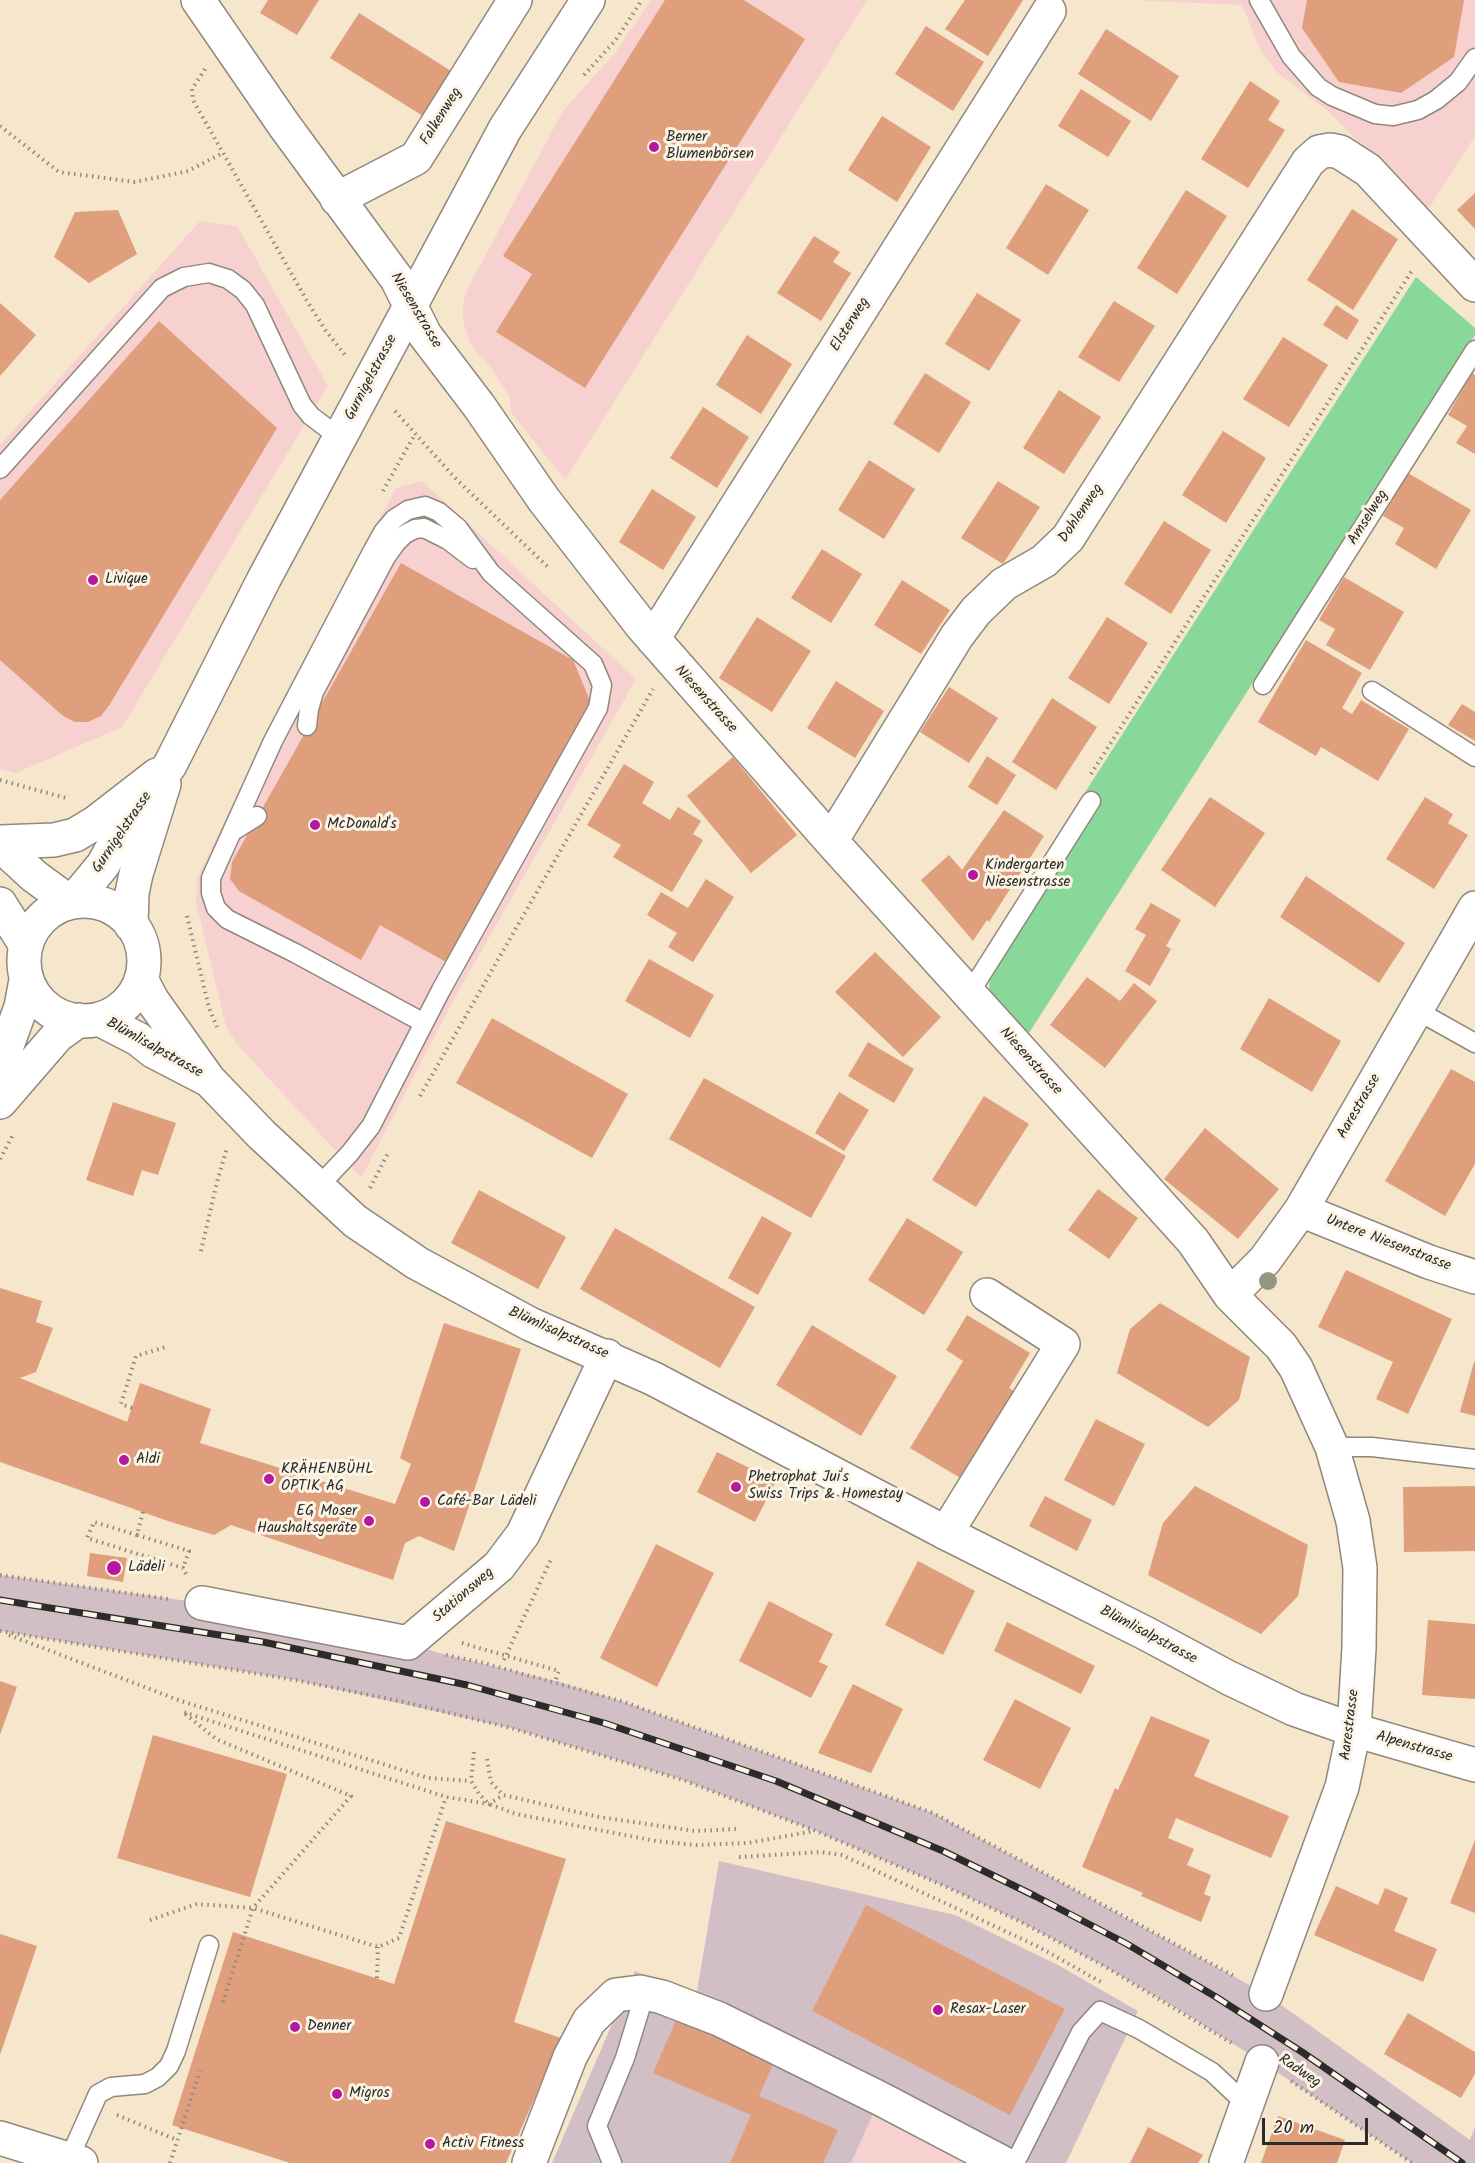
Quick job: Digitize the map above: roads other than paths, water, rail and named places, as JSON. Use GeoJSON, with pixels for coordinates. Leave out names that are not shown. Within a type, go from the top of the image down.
{"type":"FeatureCollection","features":[{"type":"Feature","properties":{"kind":"street","name":"Niesenstrasse"},"geometry":{"type":"LineString","coordinates":[[198,0],[337,199],[397,279],[425,335],[479,406],[544,501],[661,649],[831,841],[1193,1241],[1230,1295],[1281,1346]]}},
{"type":"Feature","properties":{"kind":"street","name":"Falkenweg"},"geometry":{"type":"LineString","coordinates":[[337,199],[416,158],[515,0]]}},
{"type":"Feature","properties":{"kind":"street","name":"Gurnigelstrasse"},"geometry":{"type":"LineString","coordinates":[[131,925],[132,892],[136,874],[170,765],[264,579],[505,129],[588,0]]}},
{"type":"Feature","properties":{"kind":"street","name":"Elsterweg"},"geometry":{"type":"LineString","coordinates":[[661,649],[1049,11]]}},
{"type":"Feature","properties":{"kind":"street","name":"Dohlenweg"},"geometry":{"type":"LineString","coordinates":[[831,841],[957,636],[976,611],[1004,584],[1044,561],[1068,538],[1308,162],[1319,153],[1330,150],[1354,159],[1368,170],[1475,285]]}},
{"type":"Feature","properties":{"kind":"street","name":"Gurnigelstrasse"},"geometry":{"type":"LineString","coordinates":[[71,901],[103,865],[125,825],[170,765]]}},
{"type":"Feature","properties":{"kind":"street"},"geometry":{"type":"LineString","coordinates":[[0,844],[54,840],[75,835],[95,823],[170,765]]}},
{"type":"Feature","properties":{"kind":"street"},"geometry":{"type":"LineString","coordinates":[[0,844],[34,876],[71,901]]}},
{"type":"Feature","properties":{"kind":"street"},"geometry":{"type":"LineString","coordinates":[[0,1072],[21,1007],[26,980],[23,962],[25,944],[45,916],[71,901],[92,900],[105,904],[118,912],[131,925],[142,946],[144,965],[135,994],[125,1005],[89,1019],[58,1035],[9,1114]]}},
{"type":"Feature","properties":{"kind":"street"},"geometry":{"type":"LineString","coordinates":[[0,904],[25,944]]}},
{"type":"Feature","properties":{"kind":"street","name":"Aarestrasse"},"geometry":{"type":"LineString","coordinates":[[1230,1295],[1265,1260],[1301,1210],[1475,908]]}},
{"type":"Feature","properties":{"kind":"street","name":"Blümlisalpstrasse"},"geometry":{"type":"LineString","coordinates":[[141,979],[152,1000],[209,1080],[238,1110],[317,1188],[355,1221],[417,1263],[531,1324],[654,1378],[946,1533],[1147,1634],[1240,1684],[1294,1709],[1354,1730]]}},
{"type":"Feature","properties":{"kind":"street"},"geometry":{"type":"LineString","coordinates":[[26,980],[39,1001],[52,1012],[89,1019]]}},
{"type":"Feature","properties":{"kind":"street","name":"Blümlisalpstrasse"},"geometry":{"type":"LineString","coordinates":[[89,1019],[138,1039],[153,1051],[209,1080]]}},
{"type":"Feature","properties":{"kind":"street","name":"Untere Niesenstrasse"},"geometry":{"type":"LineString","coordinates":[[1301,1210],[1430,1262],[1475,1277]]}},
{"type":"Feature","properties":{"kind":"street"},"geometry":{"type":"LineString","coordinates":[[946,1533],[1063,1344],[987,1295]]}},
{"type":"Feature","properties":{"kind":"street","name":"Aarestrasse"},"geometry":{"type":"LineString","coordinates":[[1266,1994],[1342,1787],[1354,1730],[1359,1648],[1360,1568],[1353,1521],[1332,1447],[1296,1368],[1281,1346]]}},
{"type":"Feature","properties":{"kind":"street","name":"Stationsweg"},"geometry":{"type":"LineString","coordinates":[[202,1603],[408,1643],[500,1566],[523,1534],[607,1356]]}},
{"type":"Feature","properties":{"kind":"street","name":"Alpenstrasse"},"geometry":{"type":"LineString","coordinates":[[1354,1730],[1475,1765]]}},
{"type":"Feature","properties":{"kind":"street"},"geometry":{"type":"LineString","coordinates":[[529,2163],[570,2058],[589,2021],[616,1995],[645,1993],[662,1997],[719,2019],[879,2098],[1003,2163]]}},
{"type":"Feature","properties":{"kind":"street"},"geometry":{"type":"LineString","coordinates":[[1226,2163],[1262,2062]]}},
{"type":"Feature","properties":{"kind":"street"},"geometry":{"type":"LineString","coordinates":[[0,2138],[75,2161]]}},
{"type":"Feature","properties":{"kind":"lane"},"geometry":{"type":"LineString","coordinates":[[1259,0],[1291,56],[1318,87],[1355,107],[1375,114],[1393,116],[1418,110],[1436,100],[1458,82],[1475,58]]}},
{"type":"Feature","properties":{"kind":"lane"},"geometry":{"type":"LineString","coordinates":[[0,469],[162,288],[184,277],[209,273],[228,279],[243,290],[255,305],[302,405],[311,416],[340,438]]}},
{"type":"Feature","properties":{"kind":"lane","name":"Amselweg"},"geometry":{"type":"LineString","coordinates":[[1263,686],[1475,350]]}},
{"type":"Feature","properties":{"kind":"lane"},"geometry":{"type":"LineString","coordinates":[[424,1023],[281,945],[227,919],[216,908],[211,893],[211,878],[288,709],[383,532],[394,519],[408,510],[425,506],[439,512],[458,528],[491,573]]}},
{"type":"Feature","properties":{"kind":"lane"},"geometry":{"type":"LineString","coordinates":[[307,726],[314,692],[386,557],[405,534],[415,529],[432,530],[491,573],[593,664],[602,685],[598,708],[424,1023],[371,1126],[350,1153],[317,1188]]}},
{"type":"Feature","properties":{"kind":"lane"},"geometry":{"type":"LineString","coordinates":[[1372,691],[1475,756]]}},
{"type":"Feature","properties":{"kind":"lane"},"geometry":{"type":"LineString","coordinates":[[969,994],[1087,808]]}},
{"type":"Feature","properties":{"kind":"lane"},"geometry":{"type":"LineString","coordinates":[[232,831],[257,816]]}},
{"type":"Feature","properties":{"kind":"lane"},"geometry":{"type":"LineString","coordinates":[[1416,1010],[1475,1043]]}},
{"type":"Feature","properties":{"kind":"lane"},"geometry":{"type":"LineString","coordinates":[[1332,1447],[1371,1447],[1475,1459]]}},
{"type":"Feature","properties":{"kind":"lane"},"geometry":{"type":"LineString","coordinates":[[75,2161],[92,2104],[98,2094],[111,2087],[145,2084],[158,2077],[169,2066],[176,2051],[209,1945]]}},
{"type":"Feature","properties":{"kind":"lane"},"geometry":{"type":"LineString","coordinates":[[612,2163],[597,2126],[625,2058],[645,1993]]}},
{"type":"Feature","properties":{"kind":"lane"},"geometry":{"type":"LineString","coordinates":[[1015,2163],[1082,2032],[1100,2011],[1139,2029],[1212,2072],[1247,2105]]}},
{"type":"Feature","properties":{"kind":"railway"},"geometry":{"type":"LineString","coordinates":[[0,1600],[263,1642],[467,1685],[604,1723],[776,1781],[943,1851],[1127,1944],[1302,2052],[1462,2163]]}},
{"type":"Feature","properties":{"kind":"place","name":"Berner Blumenbörsen"},"geometry":{"type":"Point","coordinates":[654,147]}},
{"type":"Feature","properties":{"kind":"place","name":"Livique"},"geometry":{"type":"Point","coordinates":[93,580]}},
{"type":"Feature","properties":{"kind":"place","name":"McDonald's"},"geometry":{"type":"Point","coordinates":[315,825]}},
{"type":"Feature","properties":{"kind":"place","name":"Kindergarten Niesenstrasse"},"geometry":{"type":"Point","coordinates":[973,875]}},
{"type":"Feature","properties":{"kind":"place","name":"Aldi"},"geometry":{"type":"Point","coordinates":[124,1460]}},
{"type":"Feature","properties":{"kind":"place","name":"KRÄHENBÜHL OPTIK AG"},"geometry":{"type":"Point","coordinates":[269,1479]}},
{"type":"Feature","properties":{"kind":"place","name":"Phetrophat Jui's Swiss Trips & Homestay"},"geometry":{"type":"Point","coordinates":[736,1487]}},
{"type":"Feature","properties":{"kind":"place","name":"Café-Bar Lädeli"},"geometry":{"type":"Point","coordinates":[425,1502]}},
{"type":"Feature","properties":{"kind":"place","name":"EG Moser Haushaltsgeräte"},"geometry":{"type":"Point","coordinates":[369,1521]}},
{"type":"Feature","properties":{"kind":"place","name":"Lädeli"},"geometry":{"type":"Point","coordinates":[114,1568]}},
{"type":"Feature","properties":{"kind":"place","name":"Resax-Laser"},"geometry":{"type":"Point","coordinates":[938,2010]}},
{"type":"Feature","properties":{"kind":"place","name":"Denner"},"geometry":{"type":"Point","coordinates":[295,2027]}},
{"type":"Feature","properties":{"kind":"place","name":"Migros"},"geometry":{"type":"Point","coordinates":[337,2094]}},
{"type":"Feature","properties":{"kind":"place","name":"Activ Fitness"},"geometry":{"type":"Point","coordinates":[430,2144]}}]}
